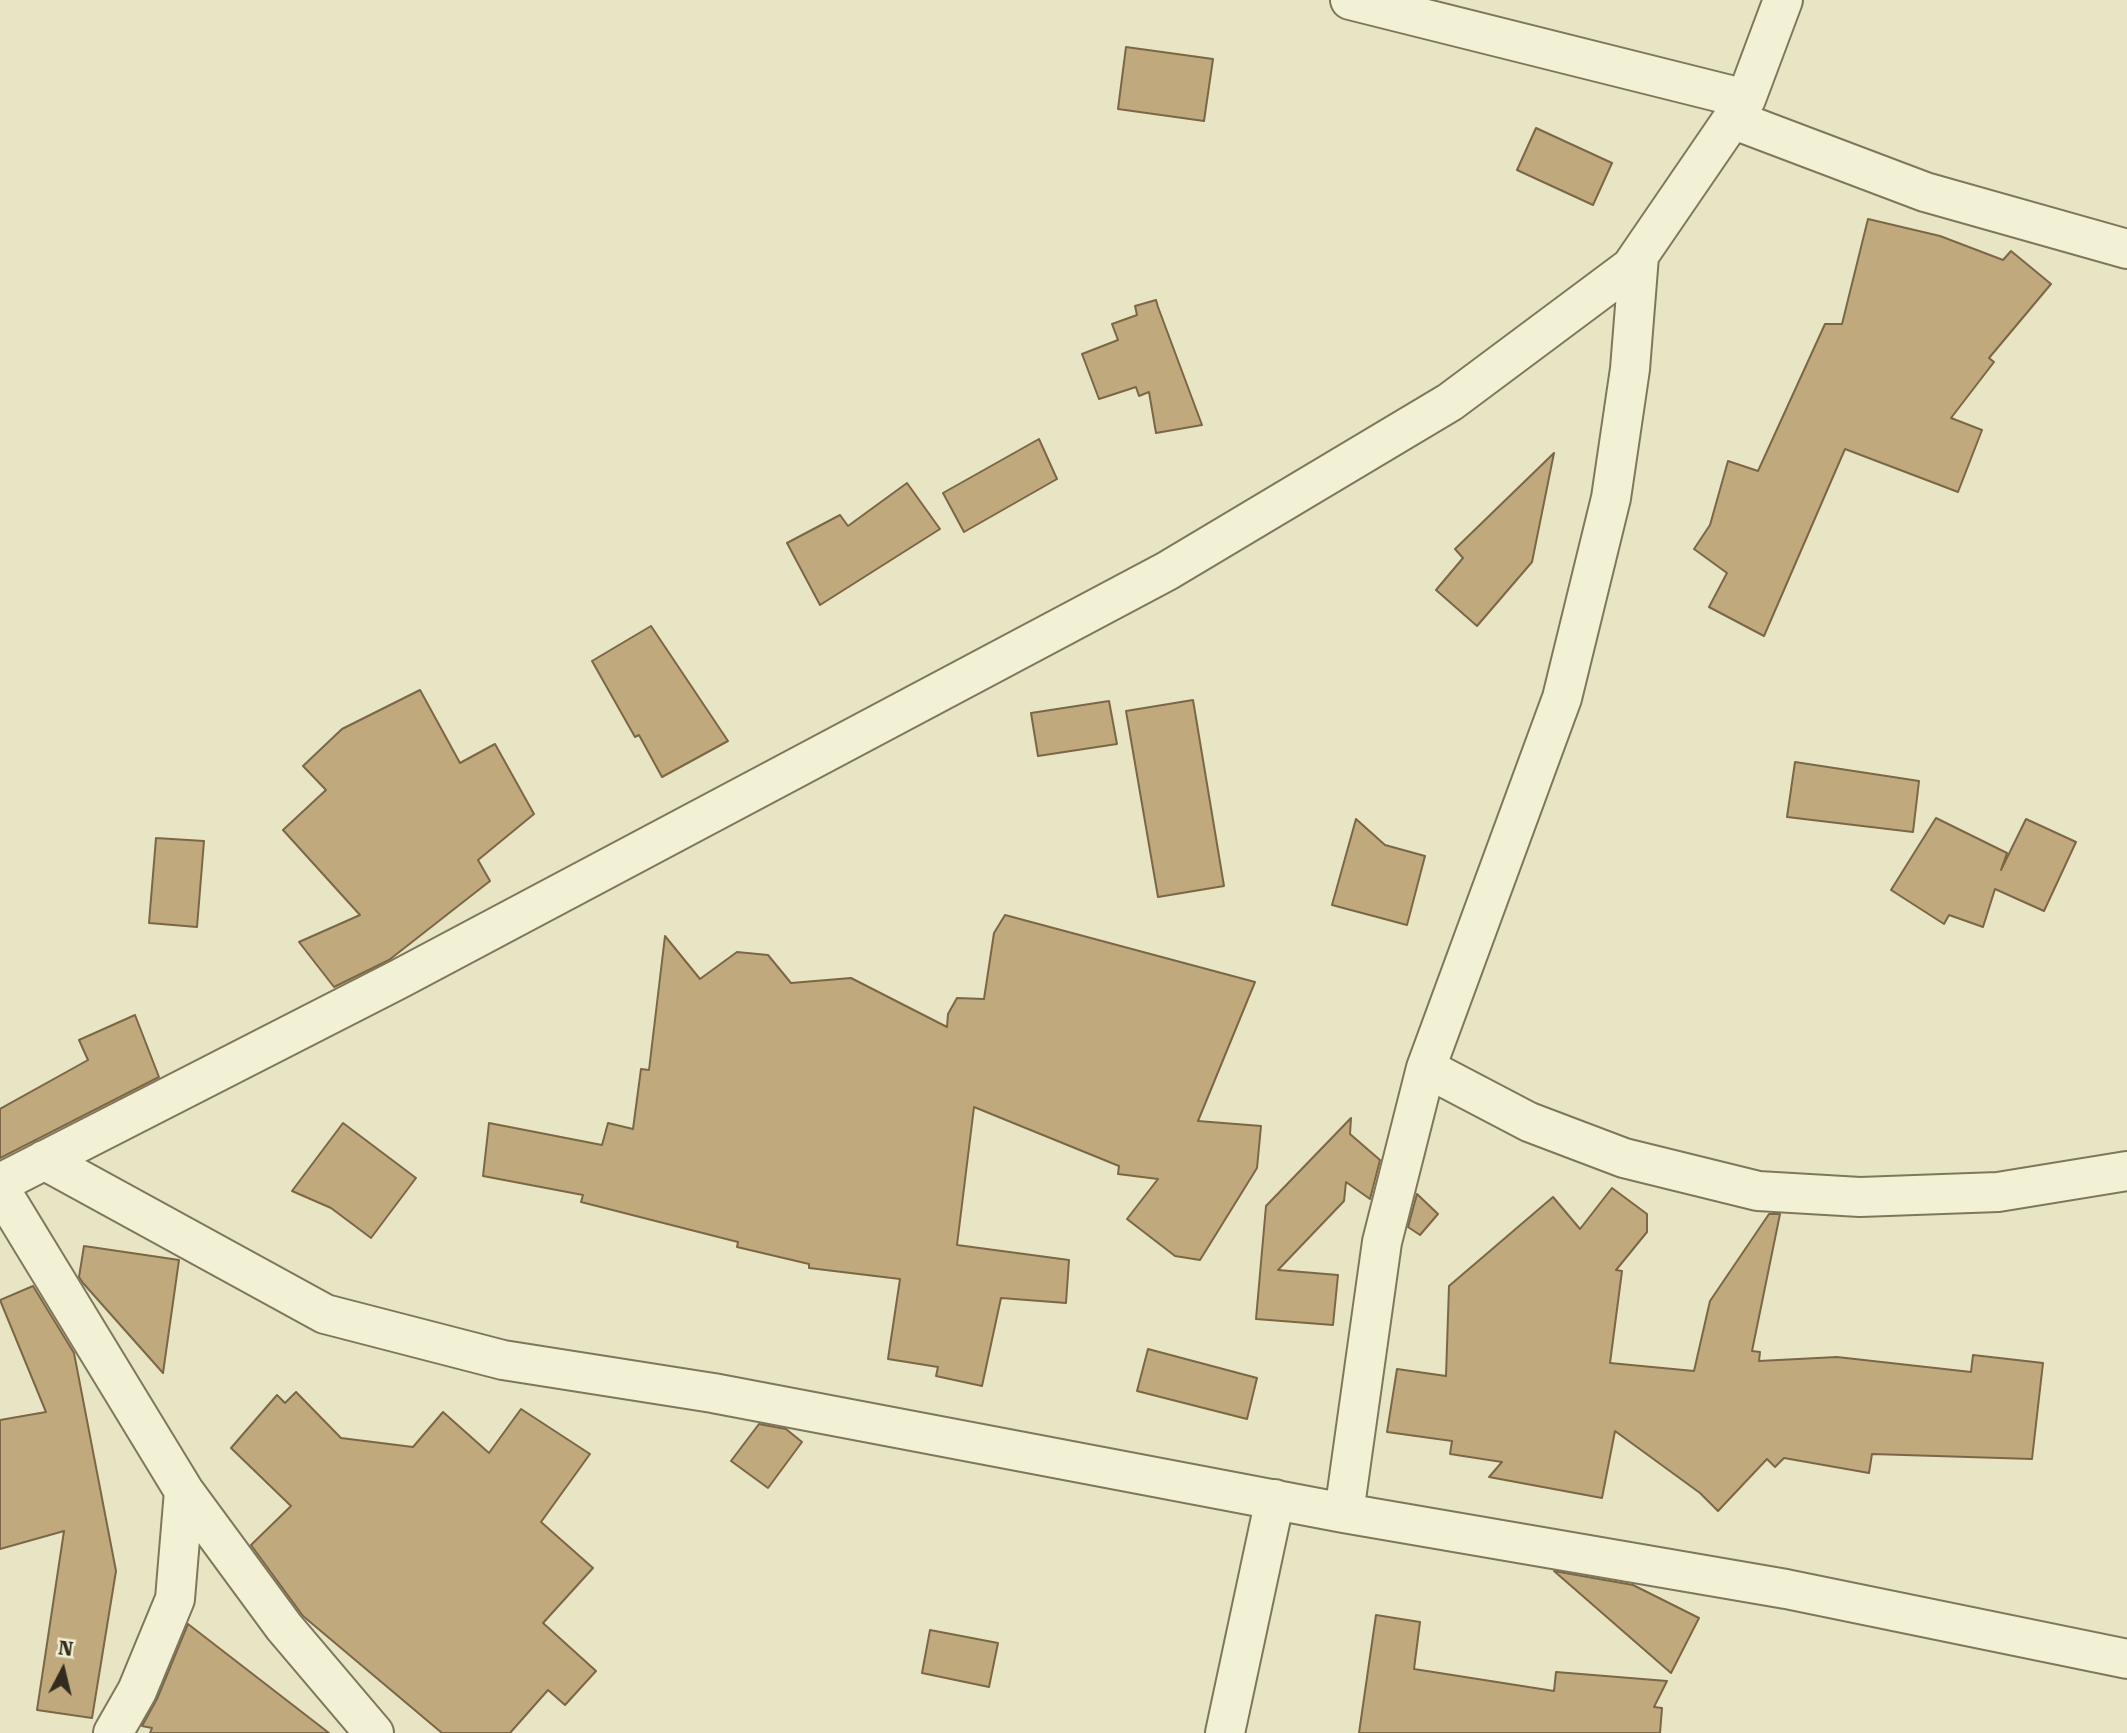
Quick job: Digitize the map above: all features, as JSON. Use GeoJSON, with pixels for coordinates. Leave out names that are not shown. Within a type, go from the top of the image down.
{"type":"FeatureCollection","features":[{"type":"Feature","properties":{"kind":"street"},"geometry":{"type":"LineString","coordinates":[[1350,0],[1739,109],[1925,192],[2127,249]]}},
{"type":"Feature","properties":{"kind":"street"},"geometry":{"type":"LineString","coordinates":[[0,1183],[398,979],[1167,571],[1450,402],[1631,267],[1739,109],[1783,0]]}},
{"type":"Feature","properties":{"kind":"street"},"geometry":{"type":"LineString","coordinates":[[1344,1513],[1382,1242],[1426,1068],[1562,698],[1611,498],[1630,369],[1639,256]]}},
{"type":"Feature","properties":{"kind":"street"},"geometry":{"type":"LineString","coordinates":[[1426,1068],[1529,1122],[1623,1158],[1758,1191],[1860,1197],[1998,1192],[2127,1171]]}},
{"type":"Feature","properties":{"kind":"street"},"geometry":{"type":"LineString","coordinates":[[44,1160],[325,1314],[503,1360],[726,1395],[1344,1513],[1786,1589],[2127,1659]]}},
{"type":"Feature","properties":{"kind":"street"},"geometry":{"type":"LineString","coordinates":[[0,1189],[184,1491],[284,1627],[373,1733]]}},
{"type":"Feature","properties":{"kind":"street"},"geometry":{"type":"LineString","coordinates":[[113,1733],[137,1691],[175,1599],[184,1491]]}},
{"type":"Feature","properties":{"kind":"street"},"geometry":{"type":"LineString","coordinates":[[1225,1733],[1275,1499]]}},
{"type":"Feature","properties":{"kind":"building"},"geometry":{"type":"Polygon","coordinates":[[[1126,47],[1213,59],[1204,121],[1118,109],[1126,47]]]}},
{"type":"Feature","properties":{"kind":"building"},"geometry":{"type":"Polygon","coordinates":[[[1536,128],[1612,163],[1593,205],[1517,170],[1536,128]]]}},
{"type":"Feature","properties":{"kind":"building"},"geometry":{"type":"Polygon","coordinates":[[[1868,219],[1940,236],[2003,260],[2011,251],[2051,284],[1989,358],[1994,362],[1951,418],[1982,430],[1958,492],[1845,449],[1764,636],[1709,607],[1727,573],[1694,549],[1710,525],[1728,461],[1758,471],[1825,324],[1842,324],[1868,219]]]}},
{"type":"Feature","properties":{"kind":"building"},"geometry":{"type":"Polygon","coordinates":[[[1156,300],[1202,425],[1156,433],[1149,392],[1139,396],[1136,387],[1099,399],[1082,354],[1118,340],[1112,324],[1137,315],[1135,306],[1156,300]]]}},
{"type":"Feature","properties":{"kind":"building"},"geometry":{"type":"Polygon","coordinates":[[[1039,439],[1057,479],[964,532],[943,493],[1039,439]]]}},
{"type":"Feature","properties":{"kind":"building"},"geometry":{"type":"Polygon","coordinates":[[[1554,453],[1532,562],[1477,626],[1436,590],[1463,558],[1455,549],[1554,453]]]}},
{"type":"Feature","properties":{"kind":"building"},"geometry":{"type":"Polygon","coordinates":[[[907,483],[940,529],[820,605],[787,543],[840,515],[848,526],[907,483]]]}},
{"type":"Feature","properties":{"kind":"building"},"geometry":{"type":"Polygon","coordinates":[[[651,626],[728,741],[662,777],[639,735],[635,737],[592,661],[651,626]]]}},
{"type":"Feature","properties":{"kind":"building"},"geometry":{"type":"Polygon","coordinates":[[[420,690],[460,763],[495,744],[534,814],[478,860],[490,881],[389,960],[334,987],[299,942],[360,915],[283,830],[326,790],[303,766],[342,729],[420,690]]]}},
{"type":"Feature","properties":{"kind":"building"},"geometry":{"type":"Polygon","coordinates":[[[1193,700],[1224,886],[1158,897],[1126,711],[1193,700]]]}},
{"type":"Feature","properties":{"kind":"building"},"geometry":{"type":"Polygon","coordinates":[[[1109,701],[1117,744],[1038,756],[1031,713],[1109,701]]]}},
{"type":"Feature","properties":{"kind":"building"},"geometry":{"type":"Polygon","coordinates":[[[1795,762],[1919,781],[1913,832],[1787,817],[1795,762]]]}},
{"type":"Feature","properties":{"kind":"building"},"geometry":{"type":"Polygon","coordinates":[[[1936,818],[2007,853],[2001,870],[2026,819],[2076,842],[2044,911],[1995,889],[1983,927],[1949,915],[1944,924],[1891,890],[1936,818]]]}},
{"type":"Feature","properties":{"kind":"building"},"geometry":{"type":"Polygon","coordinates":[[[1356,819],[1385,845],[1425,856],[1407,925],[1332,905],[1356,819]]]}},
{"type":"Feature","properties":{"kind":"building"},"geometry":{"type":"Polygon","coordinates":[[[156,838],[204,841],[197,927],[149,923],[156,838]]]}},
{"type":"Feature","properties":{"kind":"building"},"geometry":{"type":"Polygon","coordinates":[[[1005,915],[1255,982],[1198,1121],[1261,1126],[1257,1168],[1200,1260],[1175,1256],[1127,1219],[1158,1179],[1118,1174],[1119,1166],[974,1107],[957,1245],[1069,1260],[1066,1303],[1001,1298],[982,1386],[936,1376],[938,1367],[888,1359],[900,1279],[809,1268],[809,1264],[737,1247],[738,1242],[581,1202],[583,1195],[483,1176],[489,1123],[602,1145],[608,1123],[633,1129],[641,1069],[649,1070],[665,936],[700,979],[737,952],[768,955],[791,983],[851,978],[947,1027],[948,1014],[957,998],[984,999],[994,933],[1005,915]]]}},
{"type":"Feature","properties":{"kind":"building"},"geometry":{"type":"Polygon","coordinates":[[[135,1015],[159,1077],[0,1158],[0,1109],[88,1060],[79,1040],[135,1015]]]}},
{"type":"Feature","properties":{"kind":"building"},"geometry":{"type":"Polygon","coordinates":[[[1351,1118],[1350,1134],[1380,1160],[1370,1199],[1346,1182],[1344,1201],[1278,1270],[1338,1275],[1333,1325],[1256,1319],[1266,1206],[1351,1118]]]}},
{"type":"Feature","properties":{"kind":"building"},"geometry":{"type":"Polygon","coordinates":[[[343,1123],[416,1178],[371,1238],[331,1208],[292,1191],[343,1123]]]}},
{"type":"Feature","properties":{"kind":"building"},"geometry":{"type":"Polygon","coordinates":[[[1612,1188],[1647,1214],[1647,1232],[1616,1270],[1622,1271],[1610,1363],[1694,1371],[1710,1301],[1769,1214],[1780,1214],[1752,1351],[1760,1352],[1759,1361],[1837,1357],[1971,1372],[1973,1355],[2043,1363],[2032,1459],[1872,1454],[1869,1473],[1784,1458],[1775,1467],[1767,1459],[1718,1511],[1700,1493],[1615,1431],[1602,1498],[1489,1477],[1502,1462],[1450,1454],[1452,1441],[1387,1432],[1397,1369],[1446,1376],[1449,1286],[1553,1197],[1580,1229],[1612,1188]]]}},
{"type":"Feature","properties":{"kind":"building"},"geometry":{"type":"Polygon","coordinates":[[[1417,1194],[1438,1214],[1420,1235],[1408,1227],[1417,1194]]]}},
{"type":"Feature","properties":{"kind":"building"},"geometry":{"type":"Polygon","coordinates":[[[84,1246],[179,1260],[163,1373],[79,1277],[84,1246]]]}},
{"type":"Feature","properties":{"kind":"building"},"geometry":{"type":"Polygon","coordinates":[[[33,1286],[74,1353],[116,1571],[92,1718],[37,1710],[64,1531],[0,1549],[0,1420],[46,1412],[0,1300],[33,1286]]]}},
{"type":"Feature","properties":{"kind":"building"},"geometry":{"type":"Polygon","coordinates":[[[1148,1349],[1257,1378],[1247,1419],[1137,1391],[1148,1349]]]}},
{"type":"Feature","properties":{"kind":"building"},"geometry":{"type":"Polygon","coordinates":[[[296,1392],[341,1438],[413,1447],[443,1412],[489,1453],[521,1409],[590,1454],[541,1522],[593,1568],[543,1623],[596,1671],[565,1705],[548,1690],[510,1733],[442,1733],[303,1616],[251,1545],[291,1506],[231,1448],[277,1395],[285,1403],[296,1392]]]}},
{"type":"Feature","properties":{"kind":"building"},"geometry":{"type":"Polygon","coordinates":[[[759,1424],[786,1429],[802,1442],[768,1488],[731,1461],[759,1424]]]}},
{"type":"Feature","properties":{"kind":"building"},"geometry":{"type":"Polygon","coordinates":[[[1554,1571],[1633,1585],[1699,1618],[1671,1673],[1554,1571]]]}},
{"type":"Feature","properties":{"kind":"building"},"geometry":{"type":"Polygon","coordinates":[[[1376,1615],[1420,1622],[1414,1669],[1554,1691],[1556,1672],[1667,1681],[1654,1707],[1662,1708],[1660,1733],[1359,1733],[1376,1615]]]}},
{"type":"Feature","properties":{"kind":"building"},"geometry":{"type":"Polygon","coordinates":[[[188,1624],[329,1733],[150,1733],[152,1728],[142,1726],[157,1699],[188,1624]]]}},
{"type":"Feature","properties":{"kind":"building"},"geometry":{"type":"Polygon","coordinates":[[[930,1630],[998,1643],[989,1687],[922,1673],[930,1630]]]}}]}
